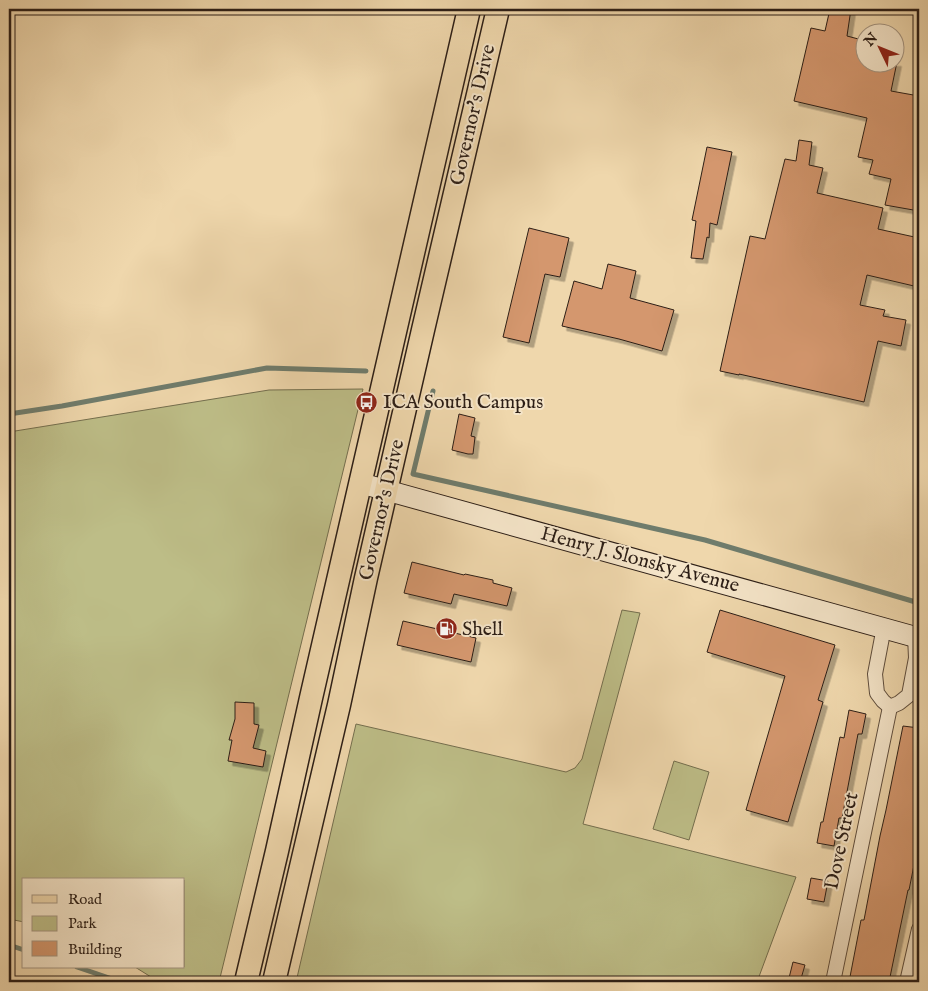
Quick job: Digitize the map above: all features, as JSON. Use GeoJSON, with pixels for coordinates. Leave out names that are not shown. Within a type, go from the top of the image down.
{"type":"FeatureCollection","features":[{"type":"Feature","properties":{"kind":"main road","name":"Governor's Drive"},"geometry":{"type":"LineString","coordinates":[[246,982],[469,9]]}},
{"type":"Feature","properties":{"kind":"main road","name":"Governor's Drive"},"geometry":{"type":"LineString","coordinates":[[274,982],[498,9]]}},
{"type":"Feature","properties":{"kind":"street","name":"Henry J. Slonsky Avenue"},"geometry":{"type":"LineString","coordinates":[[360,483],[917,637]]}},
{"type":"Feature","properties":{"kind":"street"},"geometry":{"type":"LineString","coordinates":[[884,627],[875,674],[876,693],[890,707],[914,696],[917,637]]}},
{"type":"Feature","properties":{"kind":"street","name":"Dove Street"},"geometry":{"type":"LineString","coordinates":[[832,982],[890,707]]}},
{"type":"Feature","properties":{"kind":"street"},"geometry":{"type":"LineString","coordinates":[[907,982],[919,929]]}},
{"type":"Feature","properties":{"kind":"green space"},"geometry":{"type":"Polygon","coordinates":[[[363,389],[219,982],[159,982],[137,968],[185,968],[185,878],[22,878],[22,922],[9,919],[9,432],[269,390],[363,389]]]}},
{"type":"Feature","properties":{"kind":"green space"},"geometry":{"type":"Polygon","coordinates":[[[622,610],[640,613],[583,824],[796,877],[757,982],[296,982],[356,724],[566,772],[575,768],[582,759],[622,610]]]}},
{"type":"Feature","properties":{"kind":"green space"},"geometry":{"type":"Polygon","coordinates":[[[674,761],[709,772],[689,840],[653,829],[674,761]]]}},
{"type":"Feature","properties":{"kind":"building"},"geometry":{"type":"Polygon","coordinates":[[[830,9],[851,9],[847,36],[856,38],[856,72],[895,72],[891,91],[919,96],[919,211],[885,205],[891,179],[869,174],[873,160],[858,157],[867,118],[794,101],[811,28],[825,31],[830,9]]]}},
{"type":"Feature","properties":{"kind":"building"},"geometry":{"type":"Polygon","coordinates":[[[799,140],[812,142],[809,165],[823,168],[817,193],[883,208],[878,229],[919,238],[919,264],[914,286],[867,275],[860,305],[885,310],[883,316],[906,320],[901,346],[878,341],[864,402],[720,371],[750,236],[765,239],[785,159],[796,161],[799,140]]]}},
{"type":"Feature","properties":{"kind":"building"},"geometry":{"type":"Polygon","coordinates":[[[707,147],[732,152],[717,225],[710,223],[709,238],[707,237],[703,259],[691,258],[696,221],[692,220],[707,147]]]}},
{"type":"Feature","properties":{"kind":"building"},"geometry":{"type":"Polygon","coordinates":[[[529,228],[569,238],[560,277],[545,274],[529,343],[503,337],[529,228]]]}},
{"type":"Feature","properties":{"kind":"building"},"geometry":{"type":"Polygon","coordinates":[[[608,264],[636,271],[630,298],[674,310],[662,351],[562,326],[574,281],[602,289],[608,264]]]}},
{"type":"Feature","properties":{"kind":"building"},"geometry":{"type":"Polygon","coordinates":[[[459,414],[475,418],[471,436],[475,437],[473,454],[452,450],[459,414]]]}},
{"type":"Feature","properties":{"kind":"building"},"geometry":{"type":"Polygon","coordinates":[[[412,562],[493,580],[493,583],[512,588],[507,606],[454,594],[451,604],[404,593],[412,562]]]}},
{"type":"Feature","properties":{"kind":"building"},"geometry":{"type":"Polygon","coordinates":[[[720,610],[835,645],[818,700],[823,702],[788,822],[746,810],[785,676],[707,652],[720,610]]]}},
{"type":"Feature","properties":{"kind":"building"},"geometry":{"type":"Polygon","coordinates":[[[403,621],[476,638],[471,662],[397,645],[403,621]]]}},
{"type":"Feature","properties":{"kind":"building"},"geometry":{"type":"Polygon","coordinates":[[[235,702],[254,703],[254,724],[259,725],[253,748],[266,751],[263,767],[228,761],[232,740],[229,740],[235,719],[235,702]]]}},
{"type":"Feature","properties":{"kind":"building"},"geometry":{"type":"Polygon","coordinates":[[[849,710],[866,714],[862,734],[858,734],[842,818],[839,818],[834,846],[817,843],[840,737],[844,738],[849,710]]]}},
{"type":"Feature","properties":{"kind":"building"},"geometry":{"type":"Polygon","coordinates":[[[903,726],[919,728],[919,840],[909,890],[889,982],[849,982],[861,920],[864,920],[903,726]]]}},
{"type":"Feature","properties":{"kind":"building"},"geometry":{"type":"Polygon","coordinates":[[[811,878],[828,881],[824,902],[807,899],[811,878]]]}},
{"type":"Feature","properties":{"kind":"building"},"geometry":{"type":"Polygon","coordinates":[[[793,962],[805,965],[800,982],[788,982],[793,962]]]}},
{"type":"Feature","properties":{"kind":"waterway"},"geometry":{"type":"LineString","coordinates":[[9,414],[267,368],[366,371]]}},
{"type":"Feature","properties":{"kind":"waterway"},"geometry":{"type":"LineString","coordinates":[[433,391],[413,474],[705,540],[919,603]]}},
{"type":"Feature","properties":{"kind":"waterway"},"geometry":{"type":"LineString","coordinates":[[9,945],[22,949]]}},
{"type":"Feature","properties":{"kind":"waterway"},"geometry":{"type":"LineString","coordinates":[[80,968],[119,982]]}},
{"type":"Feature","properties":{"kind":"place","name":"ICA South Campus"},"geometry":{"type":"Point","coordinates":[367,402]}},
{"type":"Feature","properties":{"kind":"place","name":"Shell"},"geometry":{"type":"Point","coordinates":[446,629]}}]}
